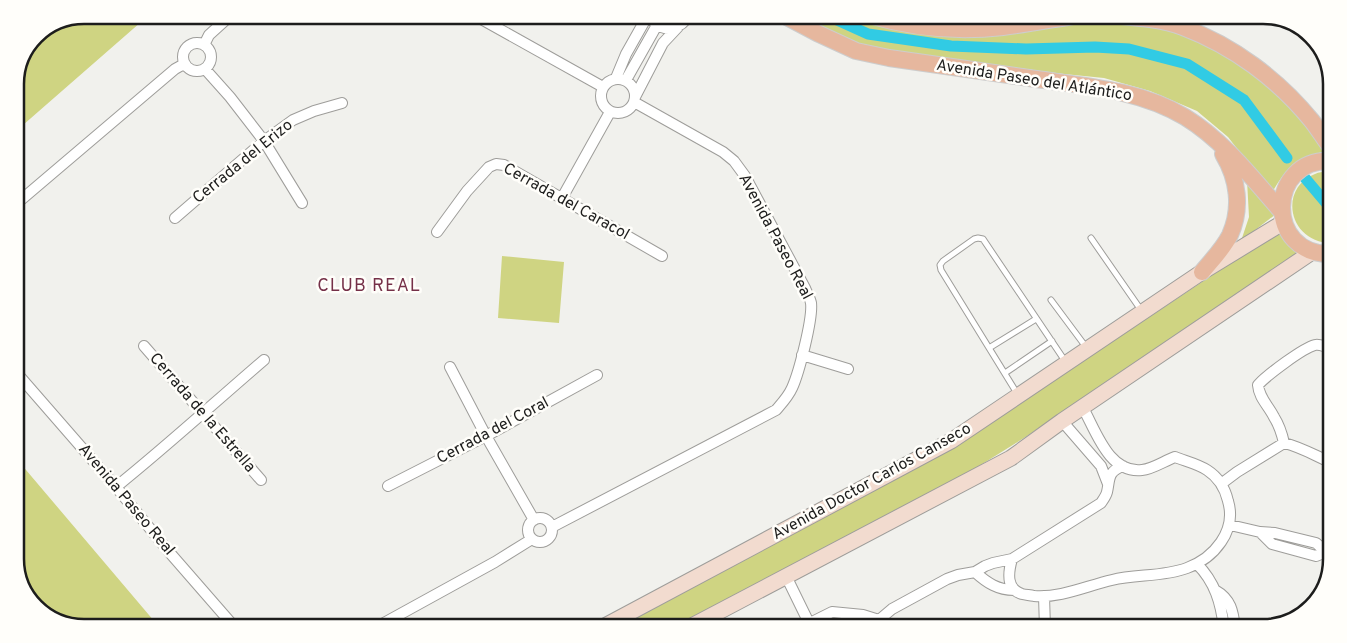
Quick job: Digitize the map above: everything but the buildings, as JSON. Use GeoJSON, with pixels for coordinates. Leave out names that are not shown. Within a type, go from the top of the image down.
{"type":"FeatureCollection","features":[{"type":"Feature","properties":{"kind":"main road","name":"Avenida Paseo del Atlántico"},"geometry":{"type":"LineString","coordinates":[[800,24],[856,51],[890,58],[1095,88],[1132,95],[1163,106],[1186,117],[1234,156],[1283,217],[1290,235],[1300,245],[1312,252]]}},
{"type":"Feature","properties":{"kind":"main road"},"geometry":{"type":"LineString","coordinates":[[908,24],[938,28],[967,28],[1002,27],[1021,24]]}},
{"type":"Feature","properties":{"kind":"main road"},"geometry":{"type":"LineString","coordinates":[[1172,24],[1182,26],[1240,55],[1270,78],[1289,96],[1323,137]]}},
{"type":"Feature","properties":{"kind":"main road"},"geometry":{"type":"LineString","coordinates":[[1311,121],[1323,127]]}},
{"type":"Feature","properties":{"kind":"main road"},"geometry":{"type":"LineString","coordinates":[[1202,272],[1230,236],[1238,203],[1236,184],[1231,166],[1215,139]]}},
{"type":"Feature","properties":{"kind":"main road"},"geometry":{"type":"LineString","coordinates":[[1283,217],[1282,197],[1288,183],[1297,172],[1310,164],[1323,160]]}},
{"type":"Feature","properties":{"kind":"main road","name":"Avenida Doctor Carlos Canseco"},"geometry":{"type":"LineString","coordinates":[[619,619],[951,442],[1283,217]]}},
{"type":"Feature","properties":{"kind":"main road"},"geometry":{"type":"LineString","coordinates":[[705,619],[1011,458],[1062,421],[1312,252],[1323,254]]}},
{"type":"Feature","properties":{"kind":"street"},"geometry":{"type":"LineString","coordinates":[[204,44],[209,35],[221,24]]}},
{"type":"Feature","properties":{"kind":"street"},"geometry":{"type":"LineString","coordinates":[[490,24],[603,87]]}},
{"type":"Feature","properties":{"kind":"street"},"geometry":{"type":"LineString","coordinates":[[621,79],[626,54],[643,24]]}},
{"type":"Feature","properties":{"kind":"street"},"geometry":{"type":"LineString","coordinates":[[635,100],[633,88],[621,79],[611,80],[603,87],[600,98],[610,112],[616,114],[631,108],[635,100],[663,43],[682,24]]}},
{"type":"Feature","properties":{"kind":"street"},"geometry":{"type":"LineString","coordinates":[[621,79],[657,25],[664,28],[678,27]]}},
{"type":"Feature","properties":{"kind":"street"},"geometry":{"type":"LineString","coordinates":[[197,42],[204,44],[210,52],[209,64],[200,71],[188,69],[182,58],[186,47],[197,42]]}},
{"type":"Feature","properties":{"kind":"street"},"geometry":{"type":"LineString","coordinates":[[24,197],[175,69],[184,64]]}},
{"type":"Feature","properties":{"kind":"street"},"geometry":{"type":"LineString","coordinates":[[205,69],[230,97],[264,141],[302,203]]}},
{"type":"Feature","properties":{"kind":"street","name":"Avenida Paseo Real"},"geometry":{"type":"LineString","coordinates":[[552,527],[776,410],[785,400],[793,386],[811,313],[811,302],[805,288],[734,161],[724,152],[635,100]]}},
{"type":"Feature","properties":{"kind":"street","name":"Cerrada del Erizo"},"geometry":{"type":"LineString","coordinates":[[175,218],[264,141],[293,120],[342,102]]}},
{"type":"Feature","properties":{"kind":"street"},"geometry":{"type":"LineString","coordinates":[[562,198],[610,112]]}},
{"type":"Feature","properties":{"kind":"street","name":"Cerrada del Caracol"},"geometry":{"type":"LineString","coordinates":[[437,232],[467,191],[489,167],[496,164],[504,165],[662,256]]}},
{"type":"Feature","properties":{"kind":"street"},"geometry":{"type":"LineString","coordinates":[[1284,443],[1274,415],[1264,403],[1258,385],[1265,377],[1307,348],[1318,344],[1323,346]]}},
{"type":"Feature","properties":{"kind":"street","name":"Cerrada de la Estrella"},"geometry":{"type":"LineString","coordinates":[[144,346],[261,480]]}},
{"type":"Feature","properties":{"kind":"street"},"geometry":{"type":"LineString","coordinates":[[802,355],[848,368]]}},
{"type":"Feature","properties":{"kind":"street"},"geometry":{"type":"LineString","coordinates":[[116,486],[162,450],[264,360]]}},
{"type":"Feature","properties":{"kind":"street"},"geometry":{"type":"LineString","coordinates":[[450,367],[486,436],[534,520]]}},
{"type":"Feature","properties":{"kind":"street","name":"Cerrada del Coral"},"geometry":{"type":"LineString","coordinates":[[388,486],[486,436],[597,375]]}},
{"type":"Feature","properties":{"kind":"street","name":"Avenida Paseo Real"},"geometry":{"type":"LineString","coordinates":[[24,381],[116,486],[228,619]]}},
{"type":"Feature","properties":{"kind":"street"},"geometry":{"type":"LineString","coordinates":[[975,572],[983,580],[1002,590],[1014,590],[1023,595],[1044,596],[1082,590],[1111,580],[1185,569],[1197,564],[1212,553],[1227,533],[1231,516],[1226,492],[1221,484],[1206,470],[1175,457],[1144,470],[1133,470],[1123,466],[1108,454],[1083,408]]}},
{"type":"Feature","properties":{"kind":"street"},"geometry":{"type":"LineString","coordinates":[[1062,421],[1101,466],[1108,484]]}},
{"type":"Feature","properties":{"kind":"street"},"geometry":{"type":"LineString","coordinates":[[1221,484],[1284,443],[1297,446],[1323,459]]}},
{"type":"Feature","properties":{"kind":"street"},"geometry":{"type":"LineString","coordinates":[[882,619],[892,609],[947,579],[975,572],[993,563],[1012,559],[1101,504],[1107,493],[1108,484],[1113,472],[1123,466]]}},
{"type":"Feature","properties":{"kind":"street"},"geometry":{"type":"LineString","coordinates":[[538,518],[547,520],[552,527],[553,532],[549,540],[540,543],[532,539],[528,531],[530,523],[538,518]]}},
{"type":"Feature","properties":{"kind":"street"},"geometry":{"type":"LineString","coordinates":[[1230,525],[1316,543],[1323,548]]}},
{"type":"Feature","properties":{"kind":"street"},"geometry":{"type":"LineString","coordinates":[[391,619],[495,562],[532,539]]}},
{"type":"Feature","properties":{"kind":"street"},"geometry":{"type":"LineString","coordinates":[[1012,559],[1009,568],[1009,581],[1014,590]]}},
{"type":"Feature","properties":{"kind":"street"},"geometry":{"type":"LineString","coordinates":[[1197,564],[1215,590],[1220,603],[1223,619]]}},
{"type":"Feature","properties":{"kind":"street"},"geometry":{"type":"LineString","coordinates":[[786,576],[801,619]]}},
{"type":"Feature","properties":{"kind":"street"},"geometry":{"type":"LineString","coordinates":[[1215,590],[1227,599],[1232,609],[1234,619]]}},
{"type":"Feature","properties":{"kind":"street"},"geometry":{"type":"LineString","coordinates":[[1044,596],[1045,619]]}},
{"type":"Feature","properties":{"kind":"street"},"geometry":{"type":"LineString","coordinates":[[818,619],[832,612],[863,615],[869,619]]}},
{"type":"Feature","properties":{"kind":"lane"},"geometry":{"type":"LineString","coordinates":[[1091,238],[1143,312]]}},
{"type":"Feature","properties":{"kind":"lane"},"geometry":{"type":"LineString","coordinates":[[1019,396],[940,270],[940,264],[943,261],[974,239],[983,240],[1066,364]]}},
{"type":"Feature","properties":{"kind":"lane"},"geometry":{"type":"LineString","coordinates":[[1051,300],[1088,349]]}},
{"type":"Feature","properties":{"kind":"lane"},"geometry":{"type":"LineString","coordinates":[[989,348],[1036,319]]}},
{"type":"Feature","properties":{"kind":"lane"},"geometry":{"type":"LineString","coordinates":[[1005,373],[1052,342]]}},
{"type":"Feature","properties":{"kind":"green space"},"geometry":{"type":"Polygon","coordinates":[[[139,24],[24,124],[24,79],[26,68],[34,50],[41,41],[61,28],[72,25],[139,24]]]}},
{"type":"Feature","properties":{"kind":"green space"},"geometry":{"type":"Polygon","coordinates":[[[814,24],[980,24],[1030,28],[1053,24],[1164,24],[1231,52],[1272,82],[1323,146],[1323,152],[1308,157],[1294,165],[1282,176],[1272,193],[1228,137],[1197,111],[1150,91],[1104,78],[895,52],[865,46],[833,35],[814,24]]]}},
{"type":"Feature","properties":{"kind":"green space"},"geometry":{"type":"Polygon","coordinates":[[[1323,172],[1323,242],[1317,241],[1306,234],[1298,225],[1293,214],[1293,202],[1296,191],[1303,181],[1316,173],[1323,172]]]}},
{"type":"Feature","properties":{"kind":"green space"},"geometry":{"type":"Polygon","coordinates":[[[1247,180],[1276,214],[1241,241],[1249,217],[1247,180]]]}},
{"type":"Feature","properties":{"kind":"green space"},"geometry":{"type":"Polygon","coordinates":[[[1283,228],[1299,252],[1027,436],[963,476],[696,619],[634,619],[806,525],[945,453],[1283,228]]]}},
{"type":"Feature","properties":{"kind":"green space"},"geometry":{"type":"Polygon","coordinates":[[[502,256],[564,262],[559,323],[498,318],[502,256]]]}},
{"type":"Feature","properties":{"kind":"green space"},"geometry":{"type":"Polygon","coordinates":[[[24,468],[152,619],[76,619],[57,613],[39,599],[27,579],[24,564],[24,468]]]}},
{"type":"Feature","properties":{"kind":"waterway"},"geometry":{"type":"LineString","coordinates":[[846,24],[868,34],[951,46],[1026,49],[1095,47],[1129,49],[1187,64],[1244,100],[1287,158]]}},
{"type":"Feature","properties":{"kind":"waterway"},"geometry":{"type":"LineString","coordinates":[[1305,178],[1323,199]]}},
{"type":"Feature","properties":{"kind":"district","name":"CLUB REAL"},"geometry":{"type":"Point","coordinates":[369,286]}}]}
